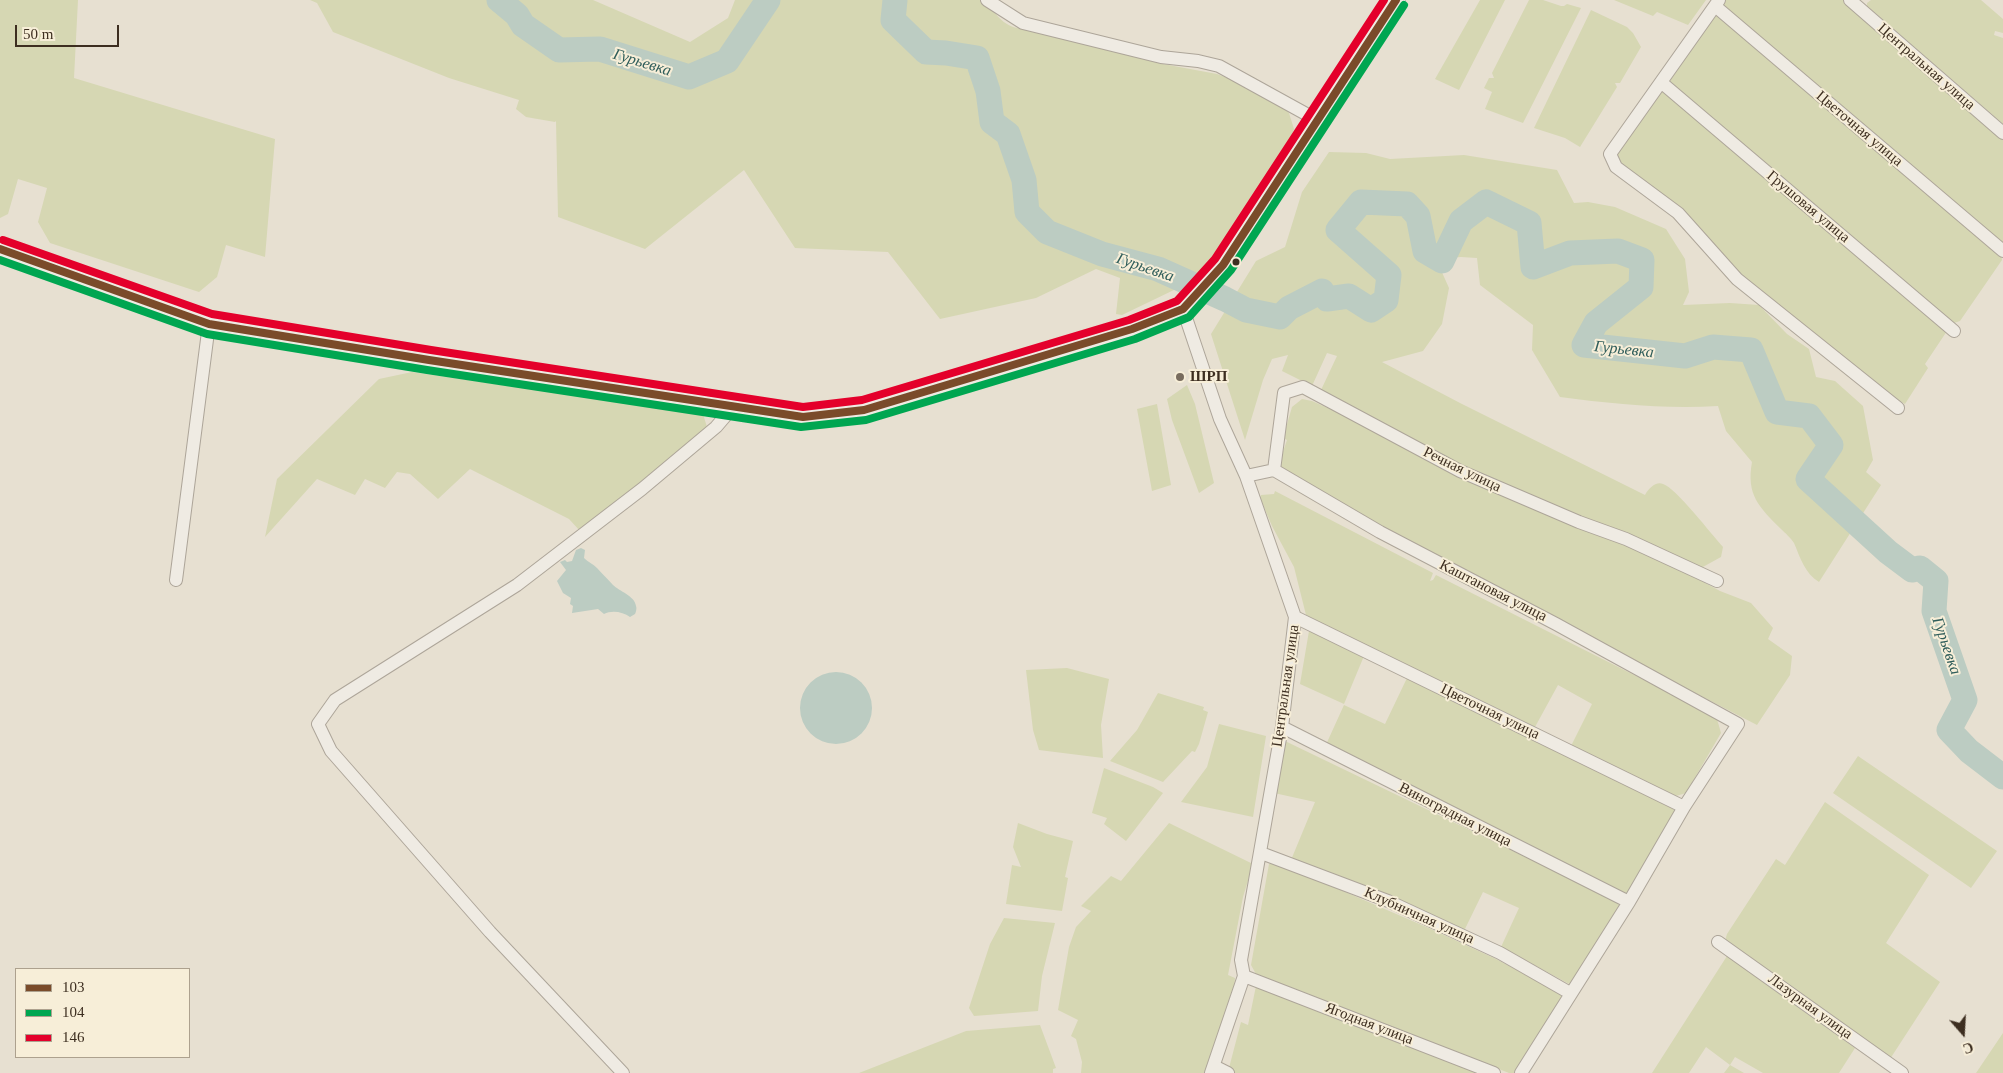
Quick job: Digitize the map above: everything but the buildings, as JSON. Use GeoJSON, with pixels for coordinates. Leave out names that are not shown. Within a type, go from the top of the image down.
{"type":"FeatureCollection","features":[{"type":"Feature","properties":{"kind":"main road"},"geometry":{"type":"LineString","coordinates":[[0,249],[209,324],[429,360],[803,417],[864,410],[1132,329],[1183,309],[1223,265],[1396,0]]}},
{"type":"Feature","properties":{"kind":"street"},"geometry":{"type":"LineString","coordinates":[[987,0],[1023,24],[1161,57],[1198,61],[1219,66],[1317,120]]}},
{"type":"Feature","properties":{"kind":"street","name":"Центральная улица"},"geometry":{"type":"LineString","coordinates":[[1855,2],[2003,133]]}},
{"type":"Feature","properties":{"kind":"street"},"geometry":{"type":"LineString","coordinates":[[1717,3],[1610,154],[1616,167],[1678,212],[1737,279],[1898,408]]}},
{"type":"Feature","properties":{"kind":"street","name":"Цветочная улица"},"geometry":{"type":"LineString","coordinates":[[1717,3],[2003,251]]}},
{"type":"Feature","properties":{"kind":"street","name":"Грушовая улица"},"geometry":{"type":"LineString","coordinates":[[1662,82],[1954,331]]}},
{"type":"Feature","properties":{"kind":"street","name":"Центральная улица"},"geometry":{"type":"LineString","coordinates":[[1183,309],[1220,419],[1246,476],[1296,617],[1282,727],[1241,960],[1244,976],[1212,1070]]}},
{"type":"Feature","properties":{"kind":"street"},"geometry":{"type":"LineString","coordinates":[[176,580],[209,324]]}},
{"type":"Feature","properties":{"kind":"street","name":"Речная улица"},"geometry":{"type":"LineString","coordinates":[[1274,470],[1284,393],[1303,387],[1460,471],[1579,522],[1626,539],[1717,581]]}},
{"type":"Feature","properties":{"kind":"street"},"geometry":{"type":"LineString","coordinates":[[622,1073],[490,932],[331,751],[318,724],[335,700],[517,585],[572,543],[642,489],[716,427],[734,406]]}},
{"type":"Feature","properties":{"kind":"street"},"geometry":{"type":"LineString","coordinates":[[1246,476],[1274,470]]}},
{"type":"Feature","properties":{"kind":"street","name":"Каштановая улица"},"geometry":{"type":"LineString","coordinates":[[1274,470],[1380,532],[1556,624],[1738,724],[1684,807]]}},
{"type":"Feature","properties":{"kind":"street","name":"Цветочная улица"},"geometry":{"type":"LineString","coordinates":[[1296,617],[1684,807]]}},
{"type":"Feature","properties":{"kind":"street","name":"Виноградная улица"},"geometry":{"type":"LineString","coordinates":[[1282,727],[1629,902]]}},
{"type":"Feature","properties":{"kind":"street"},"geometry":{"type":"LineString","coordinates":[[1521,1073],[1629,902],[1684,807]]}},
{"type":"Feature","properties":{"kind":"street","name":"Клубничная улица"},"geometry":{"type":"LineString","coordinates":[[1261,853],[1388,901],[1500,953],[1570,993]]}},
{"type":"Feature","properties":{"kind":"street","name":"Лазурная улица"},"geometry":{"type":"LineString","coordinates":[[1718,942],[1902,1073]]}},
{"type":"Feature","properties":{"kind":"street","name":"Ягодная улица"},"geometry":{"type":"LineString","coordinates":[[1244,976],[1494,1073]]}},
{"type":"Feature","properties":{"kind":"street"},"geometry":{"type":"LineString","coordinates":[[1212,1070],[1228,1073]]}},
{"type":"Feature","properties":{"kind":"green space"},"geometry":{"type":"Polygon","coordinates":[[[0,0],[78,0],[74,78],[275,139],[265,257],[226,245],[217,277],[199,292],[50,243],[38,222],[47,188],[18,179],[8,214],[0,218],[0,0]]]}},
{"type":"Feature","properties":{"kind":"green space"},"geometry":{"type":"Polygon","coordinates":[[[310,0],[593,0],[690,42],[728,18],[735,0],[984,0],[1004,22],[1016,28],[1032,28],[1163,64],[1217,74],[1254,88],[1280,104],[1289,113],[1294,129],[1289,145],[1203,276],[1122,315],[1116,314],[1120,278],[1096,269],[1036,298],[940,319],[888,252],[795,248],[744,170],[645,249],[558,217],[556,121],[526,117],[516,109],[519,100],[449,78],[333,32],[317,3],[310,0]]]}},
{"type":"Feature","properties":{"kind":"green space"},"geometry":{"type":"Polygon","coordinates":[[[1480,0],[1505,0],[1459,90],[1435,79],[1480,0]]]}},
{"type":"Feature","properties":{"kind":"green space"},"geometry":{"type":"Polygon","coordinates":[[[1529,0],[1543,0],[1561,6],[1567,4],[1581,8],[1523,123],[1485,109],[1492,92],[1484,88],[1489,78],[1494,78],[1492,73],[1529,0]]]}},
{"type":"Feature","properties":{"kind":"green space"},"geometry":{"type":"Polygon","coordinates":[[[1614,0],[1706,0],[1688,25],[1657,12],[1653,16],[1614,0]]]}},
{"type":"Feature","properties":{"kind":"green space"},"geometry":{"type":"Polygon","coordinates":[[[1726,0],[1843,0],[2003,137],[2003,245],[1723,5],[1726,0]]]}},
{"type":"Feature","properties":{"kind":"green space"},"geometry":{"type":"Polygon","coordinates":[[[1871,0],[1981,0],[2003,19],[2003,33],[1995,31],[1994,35],[2003,38],[2003,124],[1867,6],[1867,3],[1871,0]]]}},
{"type":"Feature","properties":{"kind":"green space"},"geometry":{"type":"Polygon","coordinates":[[[1591,10],[1627,27],[1641,47],[1620,83],[1615,83],[1617,87],[1580,147],[1565,138],[1534,128],[1591,10]]]}},
{"type":"Feature","properties":{"kind":"green space"},"geometry":{"type":"Polygon","coordinates":[[[1716,14],[2001,254],[2002,260],[1960,321],[1954,323],[1669,82],[1716,14]]]}},
{"type":"Feature","properties":{"kind":"green space"},"geometry":{"type":"Polygon","coordinates":[[[1662,89],[1947,331],[1925,364],[1928,368],[1905,404],[1883,391],[1800,328],[1618,163],[1617,154],[1662,89]]]}},
{"type":"Feature","properties":{"kind":"green space"},"geometry":{"type":"Polygon","coordinates":[[[1329,152],[1366,153],[1390,159],[1464,155],[1557,170],[1574,203],[1588,202],[1615,207],[1666,229],[1685,259],[1689,292],[1683,305],[1730,303],[1759,305],[1787,334],[1809,349],[1816,377],[1835,381],[1863,406],[1873,460],[1866,472],[1881,485],[1819,582],[1807,570],[1793,541],[1766,514],[1756,500],[1751,483],[1752,462],[1726,431],[1718,406],[1678,407],[1639,405],[1560,397],[1532,350],[1533,325],[1480,285],[1477,258],[1436,259],[1449,288],[1442,324],[1423,351],[1382,362],[1645,495],[1650,488],[1660,483],[1669,487],[1723,547],[1721,557],[1701,568],[1470,471],[1321,390],[1337,356],[1327,353],[1312,386],[1282,371],[1288,355],[1272,359],[1263,380],[1245,440],[1211,334],[1256,261],[1285,247],[1302,192],[1329,152]]]}},
{"type":"Feature","properties":{"kind":"green space"},"geometry":{"type":"Polygon","coordinates":[[[412,372],[703,414],[707,427],[706,433],[580,531],[569,519],[470,469],[438,499],[410,474],[397,472],[385,488],[365,479],[355,495],[317,479],[265,537],[277,479],[379,379],[412,372]]]}},
{"type":"Feature","properties":{"kind":"green space"},"geometry":{"type":"Polygon","coordinates":[[[1187,385],[1195,404],[1214,483],[1199,493],[1172,420],[1167,399],[1187,385]]]}},
{"type":"Feature","properties":{"kind":"green space"},"geometry":{"type":"Polygon","coordinates":[[[1302,399],[1312,401],[1337,412],[1687,573],[1720,591],[1751,603],[1773,628],[1768,639],[1792,656],[1790,675],[1757,725],[1275,475],[1287,440],[1283,438],[1292,407],[1302,399]]]}},
{"type":"Feature","properties":{"kind":"green space"},"geometry":{"type":"Polygon","coordinates":[[[1157,404],[1171,485],[1152,491],[1137,409],[1157,404]]]}},
{"type":"Feature","properties":{"kind":"green space"},"geometry":{"type":"Polygon","coordinates":[[[1275,491],[1433,573],[1430,581],[1436,575],[1717,719],[1721,733],[1686,793],[1676,796],[1571,746],[1592,704],[1558,685],[1535,727],[1462,691],[1460,694],[1306,615],[1294,567],[1272,526],[1260,498],[1261,495],[1274,494],[1275,491]]]}},
{"type":"Feature","properties":{"kind":"green space"},"geometry":{"type":"Polygon","coordinates":[[[1309,631],[1364,656],[1344,704],[1300,684],[1309,631]]]}},
{"type":"Feature","properties":{"kind":"green space"},"geometry":{"type":"Polygon","coordinates":[[[1067,668],[1109,679],[1101,725],[1103,758],[1039,750],[1033,730],[1026,670],[1067,668]]]}},
{"type":"Feature","properties":{"kind":"green space"},"geometry":{"type":"Polygon","coordinates":[[[1407,678],[1672,806],[1675,813],[1631,892],[1624,893],[1324,749],[1344,705],[1385,724],[1407,678]]]}},
{"type":"Feature","properties":{"kind":"green space"},"geometry":{"type":"Polygon","coordinates":[[[1158,693],[1204,707],[1203,710],[1208,712],[1195,752],[1192,751],[1163,782],[1110,761],[1137,730],[1158,693]]]}},
{"type":"Feature","properties":{"kind":"green space"},"geometry":{"type":"Polygon","coordinates":[[[1219,724],[1266,736],[1253,817],[1181,802],[1207,767],[1219,724]]]}},
{"type":"Feature","properties":{"kind":"green space"},"geometry":{"type":"Polygon","coordinates":[[[1285,741],[1617,901],[1620,908],[1571,985],[1501,947],[1519,908],[1483,892],[1464,931],[1395,897],[1291,860],[1315,802],[1274,793],[1285,741]]]}},
{"type":"Feature","properties":{"kind":"green space"},"geometry":{"type":"Polygon","coordinates":[[[1858,756],[1997,851],[1971,888],[1833,793],[1858,756]]]}},
{"type":"Feature","properties":{"kind":"green space"},"geometry":{"type":"Polygon","coordinates":[[[1104,768],[1153,787],[1163,793],[1126,841],[1104,824],[1107,818],[1092,813],[1104,768]]]}},
{"type":"Feature","properties":{"kind":"green space"},"geometry":{"type":"Polygon","coordinates":[[[1825,802],[1929,875],[1886,943],[1940,982],[1890,1059],[1784,981],[1725,941],[1727,934],[1776,859],[1785,865],[1825,802]]]}},
{"type":"Feature","properties":{"kind":"green space"},"geometry":{"type":"Polygon","coordinates":[[[1018,823],[1073,841],[1065,877],[1068,878],[1062,911],[1006,904],[1012,865],[1021,867],[1013,847],[1018,823]]]}},
{"type":"Feature","properties":{"kind":"green space"},"geometry":{"type":"Polygon","coordinates":[[[1169,823],[1253,864],[1243,897],[1228,975],[1235,978],[1233,1002],[1205,1073],[1081,1073],[1082,1062],[1076,1039],[1071,1036],[1078,1020],[1058,1010],[1069,947],[1076,927],[1091,911],[1081,906],[1111,876],[1121,881],[1169,823]]]}},
{"type":"Feature","properties":{"kind":"green space"},"geometry":{"type":"Polygon","coordinates":[[[1269,864],[1275,864],[1306,875],[1431,929],[1496,959],[1562,994],[1562,999],[1514,1073],[1509,1073],[1256,974],[1251,965],[1269,864]]]}},
{"type":"Feature","properties":{"kind":"green space"},"geometry":{"type":"Polygon","coordinates":[[[1004,918],[1055,923],[1042,976],[1038,1011],[974,1016],[969,1008],[990,944],[1004,918]]]}},
{"type":"Feature","properties":{"kind":"green space"},"geometry":{"type":"Polygon","coordinates":[[[1727,956],[1855,1048],[1839,1073],[1763,1073],[1735,1057],[1730,1065],[1706,1047],[1689,1073],[1652,1073],[1727,956]]]}},
{"type":"Feature","properties":{"kind":"green space"},"geometry":{"type":"Polygon","coordinates":[[[1256,986],[1481,1073],[1235,1073],[1229,1068],[1241,1022],[1248,1025],[1256,986]]]}},
{"type":"Feature","properties":{"kind":"green space"},"geometry":{"type":"Polygon","coordinates":[[[1040,1025],[1056,1068],[1053,1069],[1053,1073],[859,1073],[966,1031],[1040,1025]]]}},
{"type":"Feature","properties":{"kind":"green space"},"geometry":{"type":"Polygon","coordinates":[[[2003,1033],[2003,1073],[1976,1073],[2003,1033]]]}},
{"type":"Feature","properties":{"kind":"green space"},"geometry":{"type":"Polygon","coordinates":[[[1730,1065],[1744,1073],[1724,1073],[1730,1065]]]}},
{"type":"Feature","properties":{"kind":"shaded area"},"geometry":{"type":"Polygon","coordinates":[[[581,548],[585,550],[584,558],[597,568],[613,585],[633,599],[636,607],[635,614],[630,617],[617,612],[604,614],[598,609],[572,613],[571,598],[563,593],[557,581],[566,570],[560,562],[565,560],[567,562],[572,561],[576,550],[581,548]]]}},
{"type":"Feature","properties":{"kind":"shaded area"},"geometry":{"type":"Polygon","coordinates":[[[836,672],[850,675],[862,682],[869,694],[872,708],[869,722],[862,734],[850,741],[836,744],[822,741],[810,734],[803,722],[800,708],[803,694],[810,682],[822,675],[836,672]]]}},
{"type":"Feature","properties":{"kind":"waterway","name":"Гурьевка"},"geometry":{"type":"LineString","coordinates":[[499,0],[517,15],[523,25],[559,50],[600,49],[689,77],[727,61],[768,0]]}},
{"type":"Feature","properties":{"kind":"waterway","name":"Гурьевка"},"geometry":{"type":"LineString","coordinates":[[895,0],[893,20],[926,52],[977,58],[988,91],[992,122],[1008,134],[1024,180],[1027,212],[1047,232],[1102,254],[1158,269],[1246,310],[1280,317],[1289,308],[1322,291],[1327,299],[1349,296],[1371,310],[1386,300],[1389,275],[1338,230],[1361,202],[1407,204],[1418,216],[1425,251],[1442,261],[1461,221],[1486,202],[1529,223],[1533,267],[1570,253],[1618,251],[1642,260],[1641,287],[1596,323],[1584,345],[1685,356],[1713,347],[1751,350],[1777,412],[1809,416],[1831,445],[1808,479],[1888,552],[1912,570],[1920,568],[1936,581],[1934,611],[1965,700],[1949,730],[1969,751],[2003,777]]}},
{"type":"Feature","properties":{"kind":"transit line","name":"146"},"geometry":{"type":"LineString","coordinates":[[3,240],[212,314],[431,350],[803,407],[862,400],[1129,320],[1177,301],[1215,259],[1384,0]]}},
{"type":"Feature","properties":{"kind":"transit line","name":"103"},"geometry":{"type":"LineString","coordinates":[[0,249],[209,324],[429,360],[803,417],[864,410],[1132,329],[1183,309],[1223,265],[1396,0]]}},
{"type":"Feature","properties":{"kind":"transit line","name":"104"},"geometry":{"type":"LineString","coordinates":[[0,260],[207,334],[427,370],[801,427],[866,420],[1135,339],[1189,317],[1231,270],[1404,5]]}},
{"type":"Feature","properties":{"kind":"place","name":"ШРП"},"geometry":{"type":"Point","coordinates":[1180,377]}}]}
